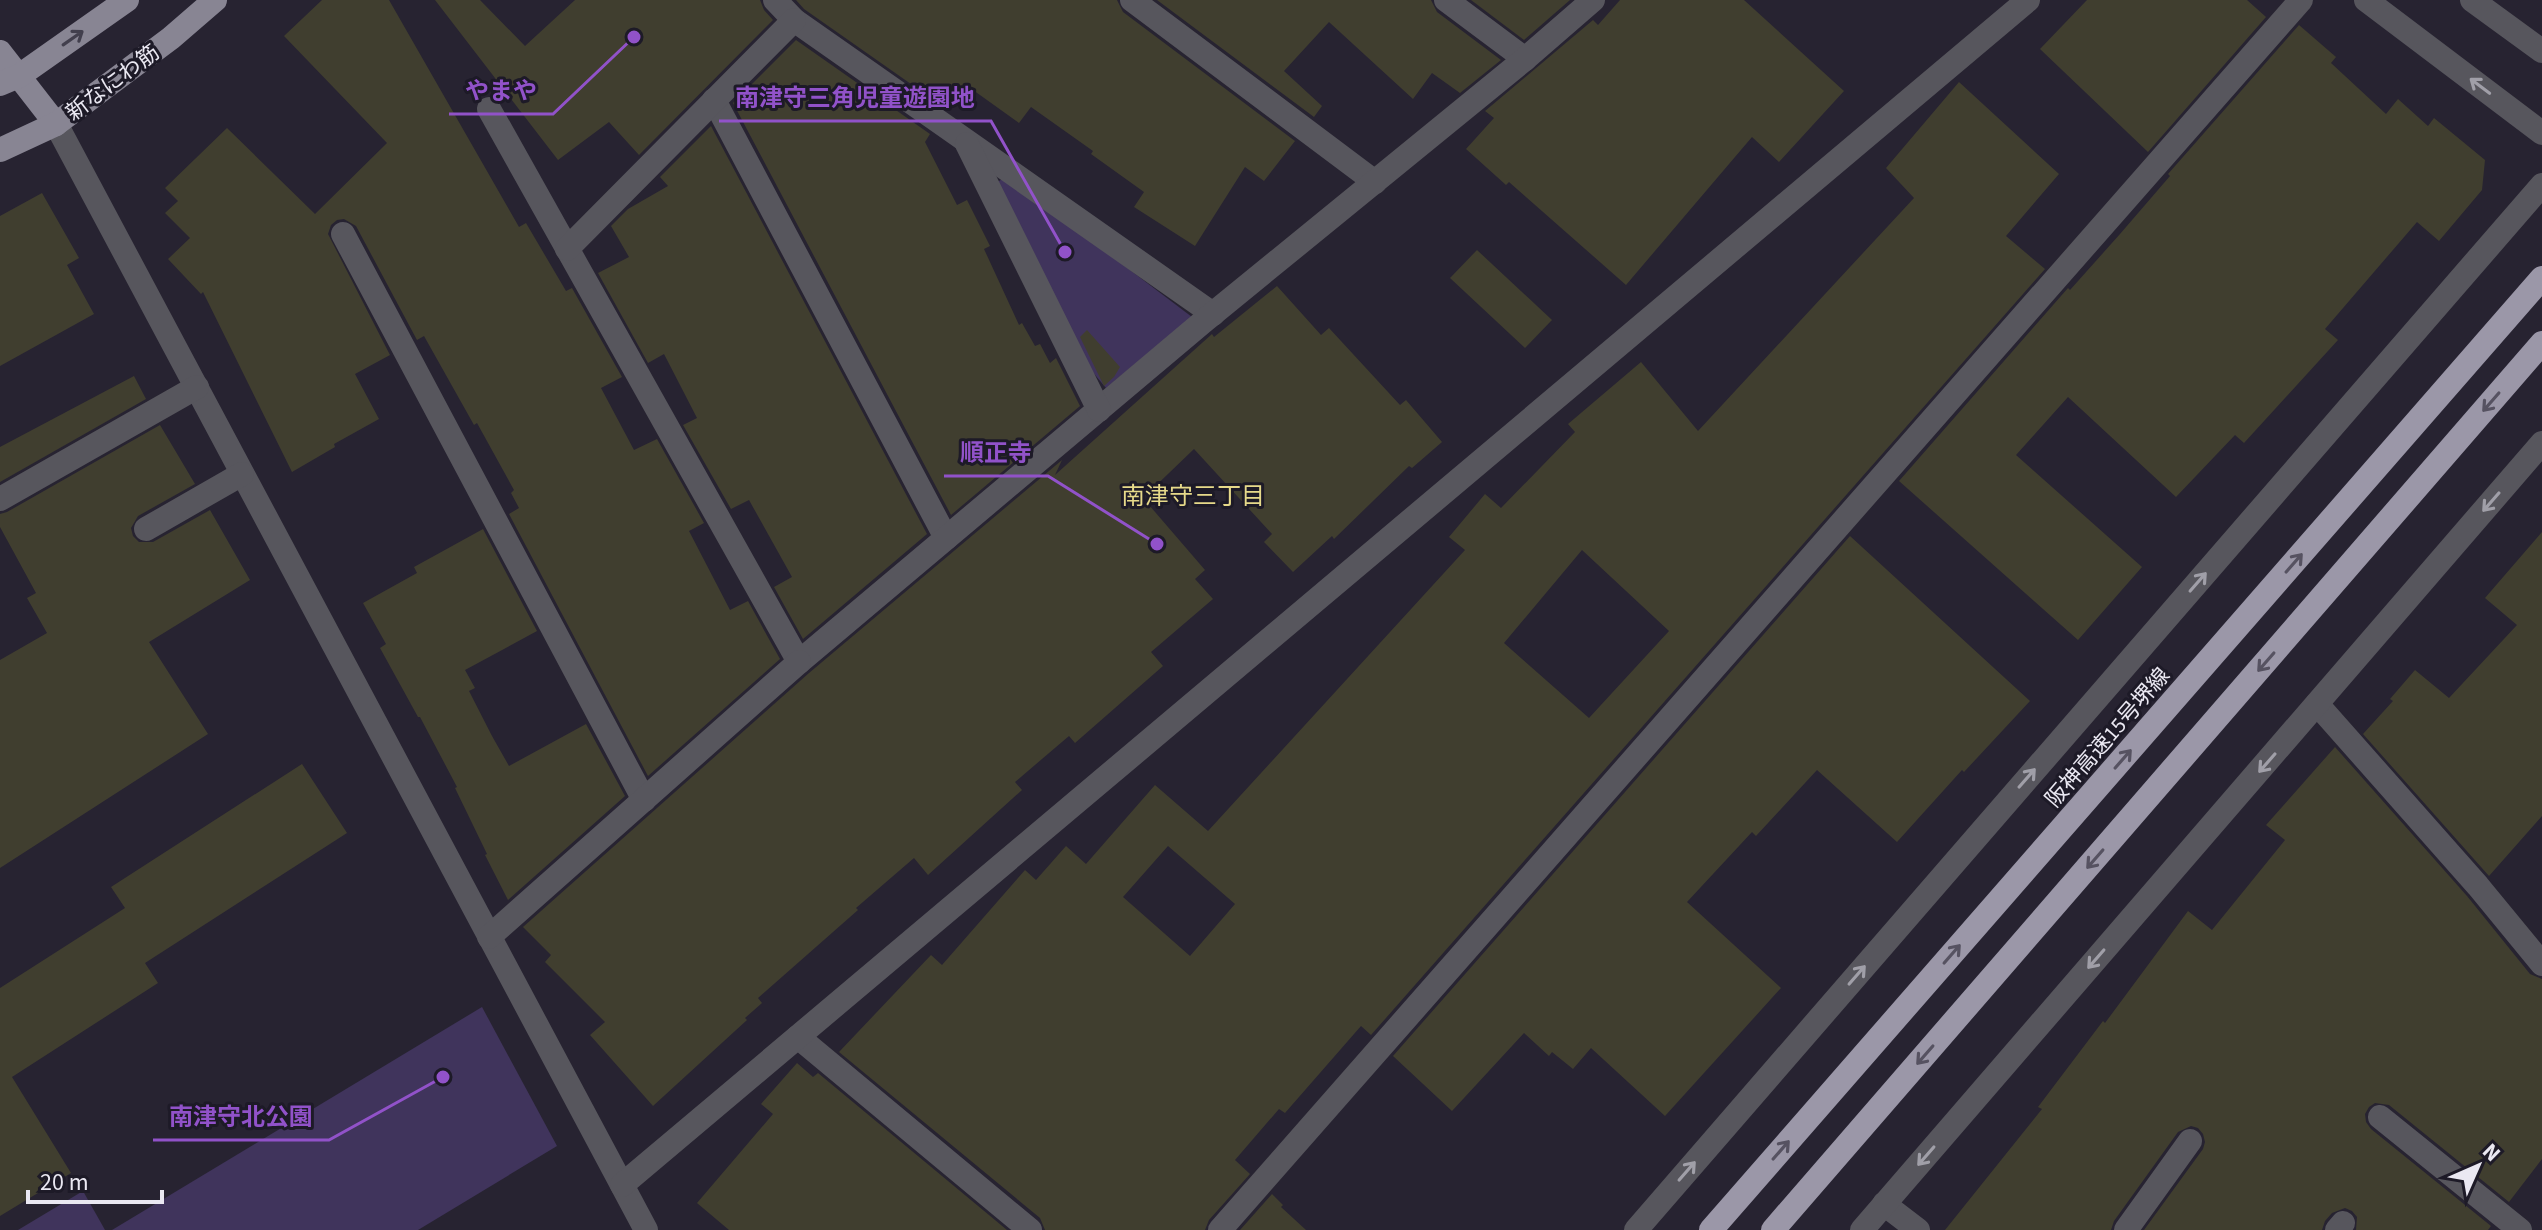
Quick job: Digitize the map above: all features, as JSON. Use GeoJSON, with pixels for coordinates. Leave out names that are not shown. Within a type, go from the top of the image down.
{"type":"FeatureCollection","features":[{"type":"Feature","properties":{"kind":"highway","name":"阪神高速15号堺線"},"geometry":{"type":"LineString","coordinates":[[1711,1230],[2542,278]]}},
{"type":"Feature","properties":{"kind":"highway"},"geometry":{"type":"LineString","coordinates":[[1773,1230],[2542,343]]}},
{"type":"Feature","properties":{"kind":"main road"},"geometry":{"type":"LineString","coordinates":[[9,80],[127,0]]}},
{"type":"Feature","properties":{"kind":"main road","name":"新なにわ筋"},"geometry":{"type":"LineString","coordinates":[[0,150],[56,124],[171,38],[215,0]]}},
{"type":"Feature","properties":{"kind":"main road"},"geometry":{"type":"LineString","coordinates":[[0,52],[9,80],[56,124]]}},
{"type":"Feature","properties":{"kind":"street"},"geometry":{"type":"LineString","coordinates":[[775,0],[794,20],[1213,314]]}},
{"type":"Feature","properties":{"kind":"street"},"geometry":{"type":"LineString","coordinates":[[1132,0],[1375,182]]}},
{"type":"Feature","properties":{"kind":"street"},"geometry":{"type":"LineString","coordinates":[[1446,0],[1525,59]]}},
{"type":"Feature","properties":{"kind":"street"},"geometry":{"type":"LineString","coordinates":[[489,937],[799,662],[1593,0]]}},
{"type":"Feature","properties":{"kind":"street"},"geometry":{"type":"LineString","coordinates":[[622,1185],[2028,0]]}},
{"type":"Feature","properties":{"kind":"street"},"geometry":{"type":"LineString","coordinates":[[1220,1230],[2301,0]]}},
{"type":"Feature","properties":{"kind":"street"},"geometry":{"type":"LineString","coordinates":[[2366,0],[2542,133]]}},
{"type":"Feature","properties":{"kind":"street"},"geometry":{"type":"LineString","coordinates":[[2472,0],[2542,51]]}},
{"type":"Feature","properties":{"kind":"street"},"geometry":{"type":"LineString","coordinates":[[567,249],[794,20]]}},
{"type":"Feature","properties":{"kind":"street"},"geometry":{"type":"LineString","coordinates":[[714,100],[946,538]]}},
{"type":"Feature","properties":{"kind":"street"},"geometry":{"type":"LineString","coordinates":[[489,109],[799,662]]}},
{"type":"Feature","properties":{"kind":"street"},"geometry":{"type":"LineString","coordinates":[[56,124],[646,1230]]}},
{"type":"Feature","properties":{"kind":"street"},"geometry":{"type":"LineString","coordinates":[[965,140],[1099,410]]}},
{"type":"Feature","properties":{"kind":"street"},"geometry":{"type":"LineString","coordinates":[[1636,1230],[2542,185]]}},
{"type":"Feature","properties":{"kind":"street"},"geometry":{"type":"LineString","coordinates":[[343,234],[644,800]]}},
{"type":"Feature","properties":{"kind":"street"},"geometry":{"type":"LineString","coordinates":[[0,499],[197,387]]}},
{"type":"Feature","properties":{"kind":"street"},"geometry":{"type":"LineString","coordinates":[[1862,1230],[2317,704],[2538,455]]}},
{"type":"Feature","properties":{"kind":"street"},"geometry":{"type":"LineString","coordinates":[[146,529],[242,474]]}},
{"type":"Feature","properties":{"kind":"street"},"geometry":{"type":"LineString","coordinates":[[2317,704],[2478,886],[2542,964]]}},
{"type":"Feature","properties":{"kind":"street"},"geometry":{"type":"LineString","coordinates":[[798,1037],[1030,1230]]}},
{"type":"Feature","properties":{"kind":"street"},"geometry":{"type":"LineString","coordinates":[[2380,1117],[2520,1230]]}},
{"type":"Feature","properties":{"kind":"street"},"geometry":{"type":"LineString","coordinates":[[2126,1230],[2190,1141]]}},
{"type":"Feature","properties":{"kind":"street"},"geometry":{"type":"LineString","coordinates":[[1884,1204],[1918,1230]]}},
{"type":"Feature","properties":{"kind":"shaded area"},"geometry":{"type":"Polygon","coordinates":[[[1006,176],[1192,317],[1106,388],[1070,345],[991,187],[1006,176]]]}},
{"type":"Feature","properties":{"kind":"shaded area"},"geometry":{"type":"Polygon","coordinates":[[[482,1007],[557,1146],[418,1230],[112,1230],[482,1007]]]}},
{"type":"Feature","properties":{"kind":"shaded area"},"geometry":{"type":"Polygon","coordinates":[[[83,1191],[105,1230],[18,1230],[83,1191]]]}},
{"type":"Feature","properties":{"kind":"building"},"geometry":{"type":"Polygon","coordinates":[[[322,0],[389,0],[519,227],[526,223],[566,291],[572,288],[622,377],[601,388],[634,450],[657,439],[704,523],[689,531],[730,610],[748,601],[780,659],[648,776],[509,514],[519,508],[511,493],[514,490],[424,336],[417,340],[356,226],[344,219],[337,220],[328,234],[390,355],[355,374],[379,419],[292,472],[203,292],[201,294],[168,259],[190,238],[165,213],[178,201],[165,188],[227,128],[315,214],[387,143],[284,36],[322,0]]]}},
{"type":"Feature","properties":{"kind":"building"},"geometry":{"type":"Polygon","coordinates":[[[435,0],[480,0],[525,46],[575,0],[760,0],[773,20],[639,155],[609,122],[558,160],[435,0]]]}},
{"type":"Feature","properties":{"kind":"building"},"geometry":{"type":"Polygon","coordinates":[[[796,0],[1117,0],[1123,12],[1295,141],[1264,181],[1245,167],[1195,246],[1134,207],[1144,192],[1031,107],[1019,123],[966,85],[948,110],[804,9],[796,0]]]}},
{"type":"Feature","properties":{"kind":"building"},"geometry":{"type":"Polygon","coordinates":[[[1157,0],[1431,0],[1437,12],[1501,60],[1460,93],[1432,73],[1413,99],[1329,22],[1284,71],[1322,106],[1314,117],[1157,0]]]}},
{"type":"Feature","properties":{"kind":"building"},"geometry":{"type":"Polygon","coordinates":[[[1471,0],[1570,0],[1524,40],[1471,0]]]}},
{"type":"Feature","properties":{"kind":"building"},"geometry":{"type":"Polygon","coordinates":[[[1620,0],[1744,0],[1844,91],[1779,162],[1752,137],[1626,285],[1509,182],[1506,185],[1466,149],[1494,118],[1485,111],[1593,20],[1598,25],[1620,0]]]}},
{"type":"Feature","properties":{"kind":"building"},"geometry":{"type":"Polygon","coordinates":[[[2087,0],[2247,0],[2266,17],[2148,152],[2040,49],[2087,0]]]}},
{"type":"Feature","properties":{"kind":"building"},"geometry":{"type":"Polygon","coordinates":[[[2299,25],[2336,57],[2331,63],[2386,114],[2398,99],[2428,126],[2434,118],[2485,160],[2482,190],[2439,241],[2417,222],[2325,329],[2338,340],[2244,443],[2235,435],[2176,497],[2068,397],[2016,455],[2142,567],[2078,640],[1899,481],[2068,288],[2070,290],[2120,234],[2170,176],[2168,174],[2299,25]]]}},
{"type":"Feature","properties":{"kind":"building"},"geometry":{"type":"Polygon","coordinates":[[[796,40],[930,134],[925,142],[957,205],[967,200],[990,246],[984,249],[1019,325],[1022,323],[1035,346],[1040,344],[1050,363],[1056,358],[1080,406],[951,515],[733,103],[796,40]]]}},
{"type":"Feature","properties":{"kind":"building"},"geometry":{"type":"Polygon","coordinates":[[[1959,82],[2059,174],[2006,236],[2045,269],[1371,1035],[1361,1026],[1285,1113],[1279,1109],[1235,1160],[1250,1174],[1209,1220],[1205,1230],[1045,1230],[1040,1218],[839,1052],[931,955],[942,965],[1025,870],[1036,880],[1066,846],[1086,864],[1155,785],[1208,831],[1465,550],[1449,537],[1485,494],[1501,508],[1575,432],[1568,424],[1641,362],[1698,431],[1914,198],[1886,168],[1959,82]],[[1582,550],[1504,643],[1589,718],[1669,631],[1582,550]],[[1168,846],[1123,897],[1190,956],[1235,904],[1168,846]]]}},
{"type":"Feature","properties":{"kind":"building"},"geometry":{"type":"Polygon","coordinates":[[[711,126],[927,534],[803,639],[774,587],[792,577],[749,500],[731,509],[683,425],[697,418],[664,354],[648,363],[598,273],[629,257],[611,226],[628,209],[668,186],[660,177],[711,126]]]}},
{"type":"Feature","properties":{"kind":"building"},"geometry":{"type":"Polygon","coordinates":[[[42,193],[79,258],[67,265],[94,314],[0,366],[0,216],[42,193]]]}},
{"type":"Feature","properties":{"kind":"building"},"geometry":{"type":"Polygon","coordinates":[[[1477,250],[1552,320],[1525,348],[1450,278],[1477,250]]]}},
{"type":"Feature","properties":{"kind":"building"},"geometry":{"type":"Polygon","coordinates":[[[1277,286],[1321,335],[1329,328],[1400,405],[1406,400],[1442,442],[1412,468],[1409,466],[1334,539],[1332,536],[1293,572],[1264,542],[1272,534],[1194,449],[1143,498],[1205,570],[1195,579],[1213,599],[1151,652],[1163,666],[1075,743],[1069,736],[1015,782],[1022,790],[928,875],[914,858],[856,908],[858,910],[758,998],[762,1003],[745,1018],[747,1020],[653,1106],[590,1035],[605,1022],[545,962],[551,955],[523,927],[809,673],[1062,460],[1055,475],[1212,334],[1214,337],[1277,286]]]}},
{"type":"Feature","properties":{"kind":"building"},"geometry":{"type":"Polygon","coordinates":[[[1087,330],[1120,367],[1104,386],[1080,337],[1087,330]]]}},
{"type":"Feature","properties":{"kind":"building"},"geometry":{"type":"Polygon","coordinates":[[[134,376],[146,399],[0,482],[0,447],[134,376]]]}},
{"type":"Feature","properties":{"kind":"building"},"geometry":{"type":"Polygon","coordinates":[[[160,425],[195,484],[138,516],[131,528],[133,536],[139,542],[153,542],[210,510],[250,580],[149,642],[208,734],[0,868],[0,660],[47,633],[27,598],[36,593],[0,527],[0,514],[160,425]]]}},
{"type":"Feature","properties":{"kind":"building"},"geometry":{"type":"Polygon","coordinates":[[[483,529],[537,631],[465,670],[475,688],[469,691],[492,736],[509,766],[586,724],[625,796],[508,900],[485,855],[457,787],[380,648],[386,644],[363,603],[417,573],[414,567],[483,529]]]}},
{"type":"Feature","properties":{"kind":"building"},"geometry":{"type":"Polygon","coordinates":[[[2542,532],[2542,816],[2489,876],[2363,734],[2393,701],[2390,699],[2415,670],[2449,698],[2517,625],[2485,598],[2542,532]]]}},
{"type":"Feature","properties":{"kind":"building"},"geometry":{"type":"Polygon","coordinates":[[[1850,536],[2030,701],[1897,842],[1817,770],[1756,836],[1752,832],[1687,902],[1781,988],[1665,1116],[1591,1048],[1573,1069],[1552,1052],[1549,1056],[1524,1033],[1452,1111],[1393,1056],[1850,536]]]}},
{"type":"Feature","properties":{"kind":"building"},"geometry":{"type":"Polygon","coordinates":[[[2335,747],[2467,896],[2530,974],[2542,979],[2542,1159],[2509,1202],[2389,1105],[2375,1103],[2365,1114],[2371,1129],[2491,1226],[2488,1230],[2356,1230],[2357,1217],[2345,1208],[2332,1213],[2322,1230],[2144,1230],[2203,1149],[2203,1134],[2191,1126],[2178,1132],[2114,1221],[2111,1230],[1945,1230],[2042,1109],[2038,1107],[2188,911],[2212,930],[2285,840],[2266,825],[2335,747]]]}},
{"type":"Feature","properties":{"kind":"building"},"geometry":{"type":"Polygon","coordinates":[[[302,764],[347,833],[145,963],[158,983],[12,1077],[71,1173],[0,1216],[0,988],[125,908],[111,887],[302,764]]]}},
{"type":"Feature","properties":{"kind":"building"},"geometry":{"type":"Polygon","coordinates":[[[797,1063],[813,1077],[818,1073],[1007,1230],[729,1230],[697,1203],[773,1114],[761,1104],[797,1063]]]}},
{"type":"Feature","properties":{"kind":"building"},"geometry":{"type":"Polygon","coordinates":[[[1272,1194],[1283,1205],[1281,1207],[1306,1230],[1240,1230],[1272,1194]]]}},
{"type":"Feature","properties":{"kind":"place","name":"やまや"},"geometry":{"type":"Point","coordinates":[634,37]}},
{"type":"Feature","properties":{"kind":"place","name":"南津守三角児童遊園地"},"geometry":{"type":"Point","coordinates":[1065,252]}},
{"type":"Feature","properties":{"kind":"place","name":"順正寺"},"geometry":{"type":"Point","coordinates":[1157,544]}},
{"type":"Feature","properties":{"kind":"place","name":"南津守北公園"},"geometry":{"type":"Point","coordinates":[443,1077]}},
{"type":"Feature","properties":{"kind":"district","name":"南津守三丁目"},"geometry":{"type":"Point","coordinates":[1193,496]}}]}
